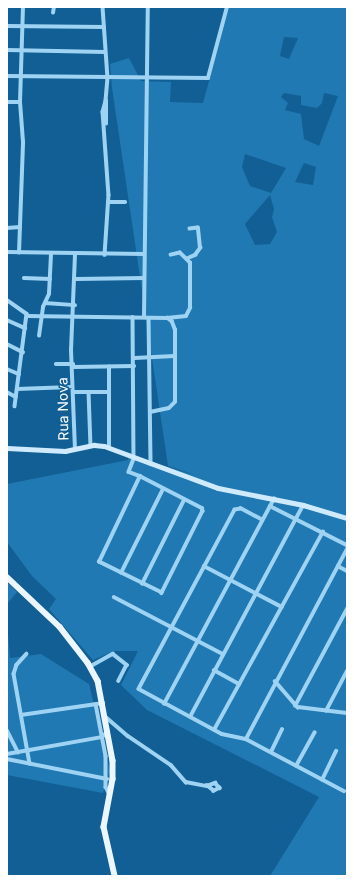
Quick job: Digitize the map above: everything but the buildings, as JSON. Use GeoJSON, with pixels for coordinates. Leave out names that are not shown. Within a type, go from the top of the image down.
{"type":"FeatureCollection","features":[{"type":"Feature","properties":{"kind":"main road"},"geometry":{"type":"LineString","coordinates":[[7,578],[41,607],[91,666],[98,681],[111,740],[114,770],[104,827],[115,876]]}},
{"type":"Feature","properties":{"kind":"street"},"geometry":{"type":"LineString","coordinates":[[19,253],[23,142],[20,77],[24,27],[23,7]]}},
{"type":"Feature","properties":{"kind":"street"},"geometry":{"type":"LineString","coordinates":[[53,13],[54,7]]}},
{"type":"Feature","properties":{"kind":"street"},"geometry":{"type":"LineString","coordinates":[[103,7],[108,78],[106,101],[103,112],[108,202],[105,255]]}},
{"type":"Feature","properties":{"kind":"street"},"geometry":{"type":"LineString","coordinates":[[148,7],[148,200],[144,254],[144,278],[149,358],[150,464]]}},
{"type":"Feature","properties":{"kind":"street"},"geometry":{"type":"LineString","coordinates":[[7,76],[208,78],[227,7]]}},
{"type":"Feature","properties":{"kind":"street"},"geometry":{"type":"LineString","coordinates":[[7,26],[104,27]]}},
{"type":"Feature","properties":{"kind":"street"},"geometry":{"type":"LineString","coordinates":[[7,50],[105,52]]}},
{"type":"Feature","properties":{"kind":"street"},"geometry":{"type":"LineString","coordinates":[[7,102],[20,102]]}},
{"type":"Feature","properties":{"kind":"street"},"geometry":{"type":"LineString","coordinates":[[108,202],[124,202]]}},
{"type":"Feature","properties":{"kind":"street"},"geometry":{"type":"LineString","coordinates":[[7,228],[20,227]]}},
{"type":"Feature","properties":{"kind":"street"},"geometry":{"type":"LineString","coordinates":[[188,258],[195,255],[200,248],[198,228],[190,229]]}},
{"type":"Feature","properties":{"kind":"street"},"geometry":{"type":"LineString","coordinates":[[7,252],[75,255],[144,254]]}},
{"type":"Feature","properties":{"kind":"street"},"geometry":{"type":"LineString","coordinates":[[172,255],[180,253],[188,258]]}},
{"type":"Feature","properties":{"kind":"street"},"geometry":{"type":"LineString","coordinates":[[39,336],[41,316],[48,296],[50,254]]}},
{"type":"Feature","properties":{"kind":"street","name":"Rua Nova"},"geometry":{"type":"LineString","coordinates":[[75,255],[76,279],[72,387],[75,450]]}},
{"type":"Feature","properties":{"kind":"street"},"geometry":{"type":"LineString","coordinates":[[27,316],[167,318],[186,316],[189,312],[188,258]]}},
{"type":"Feature","properties":{"kind":"street"},"geometry":{"type":"LineString","coordinates":[[24,278],[50,279]]}},
{"type":"Feature","properties":{"kind":"street"},"geometry":{"type":"LineString","coordinates":[[76,279],[144,278]]}},
{"type":"Feature","properties":{"kind":"street"},"geometry":{"type":"LineString","coordinates":[[48,296],[55,304]]}},
{"type":"Feature","properties":{"kind":"street"},"geometry":{"type":"LineString","coordinates":[[7,300],[24,309],[27,316],[16,406]]}},
{"type":"Feature","properties":{"kind":"street"},"geometry":{"type":"LineString","coordinates":[[45,303],[75,305]]}},
{"type":"Feature","properties":{"kind":"street"},"geometry":{"type":"LineString","coordinates":[[133,317],[135,358],[134,459],[129,472],[140,476],[202,508],[202,516],[163,592],[102,565],[99,560],[140,476]]}},
{"type":"Feature","properties":{"kind":"street"},"geometry":{"type":"LineString","coordinates":[[150,412],[174,404],[176,364],[174,356],[175,327],[167,318]]}},
{"type":"Feature","properties":{"kind":"street"},"geometry":{"type":"LineString","coordinates":[[7,320],[25,328]]}},
{"type":"Feature","properties":{"kind":"street"},"geometry":{"type":"LineString","coordinates":[[7,344],[23,352]]}},
{"type":"Feature","properties":{"kind":"street"},"geometry":{"type":"LineString","coordinates":[[135,358],[174,356]]}},
{"type":"Feature","properties":{"kind":"street"},"geometry":{"type":"LineString","coordinates":[[56,364],[109,367],[134,366]]}},
{"type":"Feature","properties":{"kind":"street"},"geometry":{"type":"LineString","coordinates":[[109,367],[109,448]]}},
{"type":"Feature","properties":{"kind":"street"},"geometry":{"type":"LineString","coordinates":[[7,369],[19,374]]}},
{"type":"Feature","properties":{"kind":"street"},"geometry":{"type":"LineString","coordinates":[[17,389],[72,387]]}},
{"type":"Feature","properties":{"kind":"street"},"geometry":{"type":"LineString","coordinates":[[7,392],[16,397]]}},
{"type":"Feature","properties":{"kind":"street"},"geometry":{"type":"LineString","coordinates":[[73,392],[109,392]]}},
{"type":"Feature","properties":{"kind":"street"},"geometry":{"type":"LineString","coordinates":[[89,392],[91,446]]}},
{"type":"Feature","properties":{"kind":"street"},"geometry":{"type":"LineString","coordinates":[[7,448],[75,450],[91,446],[109,448],[134,459],[218,488],[303,505],[347,518]]}},
{"type":"Feature","properties":{"kind":"street"},"geometry":{"type":"LineString","coordinates":[[121,573],[163,489]]}},
{"type":"Feature","properties":{"kind":"street"},"geometry":{"type":"LineString","coordinates":[[164,704],[274,499]]}},
{"type":"Feature","properties":{"kind":"street"},"geometry":{"type":"LineString","coordinates":[[142,584],[184,500]]}},
{"type":"Feature","properties":{"kind":"street"},"geometry":{"type":"LineString","coordinates":[[190,717],[303,505]]}},
{"type":"Feature","properties":{"kind":"street"},"geometry":{"type":"LineString","coordinates":[[270,506],[347,545]]}},
{"type":"Feature","properties":{"kind":"street"},"geometry":{"type":"LineString","coordinates":[[262,520],[236,508],[139,688],[164,704],[214,730],[232,738],[246,739],[344,791]]}},
{"type":"Feature","properties":{"kind":"street"},"geometry":{"type":"LineString","coordinates":[[214,730],[323,532]]}},
{"type":"Feature","properties":{"kind":"street"},"geometry":{"type":"LineString","coordinates":[[246,739],[275,681],[347,549]]}},
{"type":"Feature","properties":{"kind":"street"},"geometry":{"type":"LineString","coordinates":[[204,566],[282,608]]}},
{"type":"Feature","properties":{"kind":"street"},"geometry":{"type":"LineString","coordinates":[[338,566],[347,571]]}},
{"type":"Feature","properties":{"kind":"street"},"geometry":{"type":"LineString","coordinates":[[114,597],[172,625],[223,654]]}},
{"type":"Feature","properties":{"kind":"street"},"geometry":{"type":"LineString","coordinates":[[295,706],[347,609]]}},
{"type":"Feature","properties":{"kind":"street"},"geometry":{"type":"LineString","coordinates":[[27,654],[17,665],[14,674],[30,764]]}},
{"type":"Feature","properties":{"kind":"street"},"geometry":{"type":"LineString","coordinates":[[91,666],[114,654],[127,665],[119,681]]}},
{"type":"Feature","properties":{"kind":"street"},"geometry":{"type":"LineString","coordinates":[[214,670],[239,684]]}},
{"type":"Feature","properties":{"kind":"street"},"geometry":{"type":"LineString","coordinates":[[326,711],[347,671]]}},
{"type":"Feature","properties":{"kind":"street"},"geometry":{"type":"LineString","coordinates":[[275,681],[295,706],[347,713]]}},
{"type":"Feature","properties":{"kind":"street"},"geometry":{"type":"LineString","coordinates":[[21,715],[103,703]]}},
{"type":"Feature","properties":{"kind":"street"},"geometry":{"type":"LineString","coordinates":[[96,704],[106,756],[106,787],[109,794]]}},
{"type":"Feature","properties":{"kind":"street"},"geometry":{"type":"LineString","coordinates":[[106,716],[132,739],[171,765],[186,782],[200,783],[207,786]]}},
{"type":"Feature","properties":{"kind":"street"},"geometry":{"type":"LineString","coordinates":[[271,752],[282,729]]}},
{"type":"Feature","properties":{"kind":"street"},"geometry":{"type":"LineString","coordinates":[[7,730],[18,752]]}},
{"type":"Feature","properties":{"kind":"street"},"geometry":{"type":"LineString","coordinates":[[102,737],[108,730]]}},
{"type":"Feature","properties":{"kind":"street"},"geometry":{"type":"LineString","coordinates":[[296,766],[314,733]]}},
{"type":"Feature","properties":{"kind":"street"},"geometry":{"type":"LineString","coordinates":[[7,754],[102,737],[111,740]]}},
{"type":"Feature","properties":{"kind":"street"},"geometry":{"type":"LineString","coordinates":[[322,780],[336,751]]}},
{"type":"Feature","properties":{"kind":"street"},"geometry":{"type":"LineString","coordinates":[[7,759],[107,779]]}},
{"type":"Feature","properties":{"kind":"shaded area"},"geometry":{"type":"Polygon","coordinates":[[[229,7],[347,7],[347,876],[270,876],[319,797],[147,710],[121,685],[138,651],[114,651],[93,660],[49,609],[56,599],[32,576],[7,542],[7,484],[128,460],[129,456],[198,476],[168,466],[112,88],[110,64],[129,58],[141,81],[171,82],[170,102],[203,103],[229,7]],[[284,37],[280,56],[289,59],[298,38],[284,37]],[[284,93],[281,97],[288,103],[285,110],[301,114],[304,139],[319,146],[338,96],[324,93],[322,103],[317,108],[301,105],[301,96],[284,93]],[[245,154],[242,167],[250,186],[271,193],[286,168],[245,154]],[[304,163],[295,182],[313,185],[316,167],[304,163]],[[270,195],[245,224],[255,245],[270,244],[277,232],[272,217],[274,209],[270,195]]]}},
{"type":"Feature","properties":{"kind":"shaded area"},"geometry":{"type":"Polygon","coordinates":[[[7,582],[17,592],[7,604],[7,582]]]}},
{"type":"Feature","properties":{"kind":"shaded area"},"geometry":{"type":"Polygon","coordinates":[[[7,622],[10,658],[41,654],[89,684],[110,771],[103,793],[7,775],[7,622]]]}}]}
